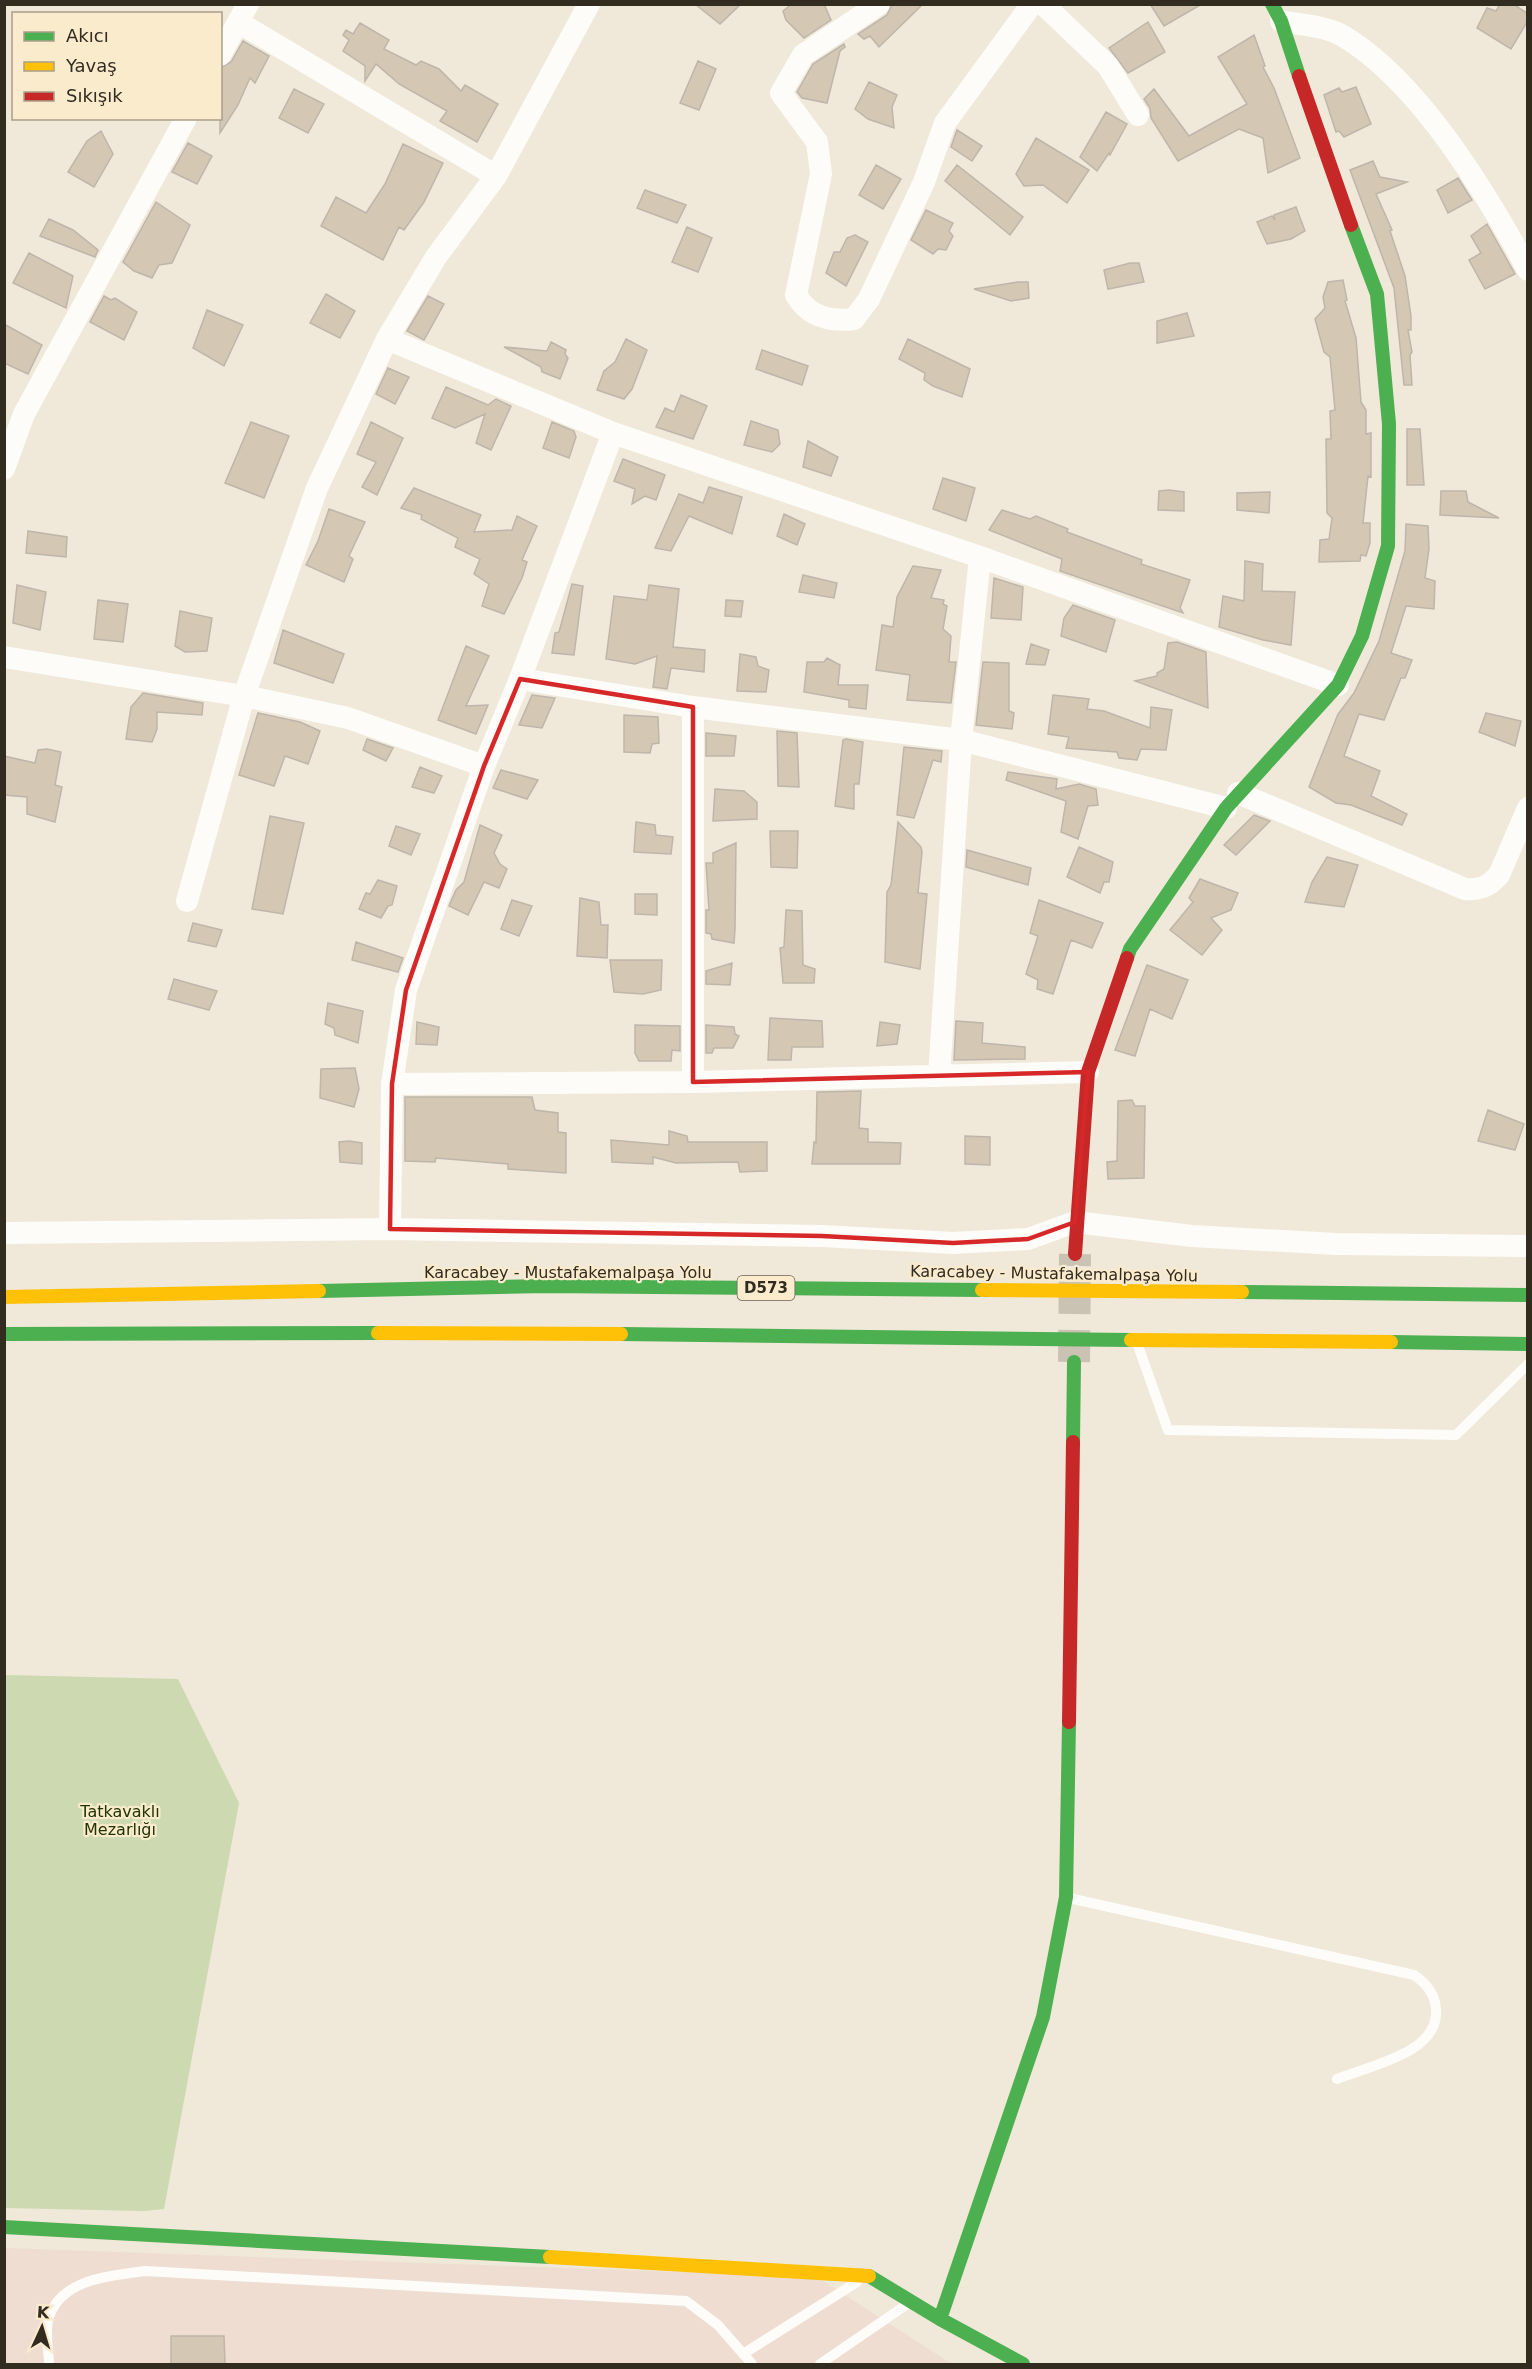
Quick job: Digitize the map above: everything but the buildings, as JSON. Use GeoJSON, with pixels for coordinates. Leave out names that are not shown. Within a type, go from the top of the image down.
{"type":"FeatureCollection","features":[{"type":"Feature","properties":{"kind":"main road"},"geometry":{"type":"LineString","coordinates":[[1075,1254],[1075,1222],[1088,1072],[1130,949],[1232,800],[1338,686],[1362,636],[1388,546],[1389,424],[1377,294],[1322,147],[1277,13]]}},
{"type":"Feature","properties":{"kind":"main road","name":"Karacabey - Mustafakemalpaşa Yolu"},"geometry":{"type":"LineString","coordinates":[[4,1297],[546,1286],[1527,1295]]}},
{"type":"Feature","properties":{"kind":"main road"},"geometry":{"type":"LineString","coordinates":[[4,1334],[535,1333],[1527,1344]]}},
{"type":"Feature","properties":{"kind":"main road"},"geometry":{"type":"LineString","coordinates":[[940,2319],[1043,2017],[1066,1897],[1074,1362]]}},
{"type":"Feature","properties":{"kind":"main road"},"geometry":{"type":"LineString","coordinates":[[4,2227],[867,2275],[940,2319],[1023,2364]]}},
{"type":"Feature","properties":{"kind":"street"},"geometry":{"type":"LineString","coordinates":[[187,901],[244,696],[317,488],[387,339],[436,256],[496,176],[589,4]]}},
{"type":"Feature","properties":{"kind":"street"},"geometry":{"type":"LineString","coordinates":[[879,4],[803,55],[781,93],[817,142],[820,174],[796,295],[804,308],[834,321],[854,319],[869,300],[924,183],[945,123],[1032,4]]}},
{"type":"Feature","properties":{"kind":"street"},"geometry":{"type":"LineString","coordinates":[[1043,4],[1108,66],[1138,115]]}},
{"type":"Feature","properties":{"kind":"street"},"geometry":{"type":"LineString","coordinates":[[222,51],[243,13],[496,176]]}},
{"type":"Feature","properties":{"kind":"street"},"geometry":{"type":"LineString","coordinates":[[1277,13],[1341,35],[1381,66],[1426,112],[1495,209],[1527,270]]}},
{"type":"Feature","properties":{"kind":"street"},"geometry":{"type":"LineString","coordinates":[[4,469],[24,414],[185,120]]}},
{"type":"Feature","properties":{"kind":"street"},"geometry":{"type":"LineString","coordinates":[[387,339],[613,433],[980,557],[1338,686]]}},
{"type":"Feature","properties":{"kind":"street"},"geometry":{"type":"LineString","coordinates":[[390,1229],[392,1084],[406,990],[484,766],[520,679],[613,433]]}},
{"type":"Feature","properties":{"kind":"street"},"geometry":{"type":"LineString","coordinates":[[939,1076],[961,740],[980,557]]}},
{"type":"Feature","properties":{"kind":"street"},"geometry":{"type":"LineString","coordinates":[[4,657],[244,696],[348,717],[484,766]]}},
{"type":"Feature","properties":{"kind":"street"},"geometry":{"type":"LineString","coordinates":[[520,679],[693,707],[961,740],[1232,800],[1465,889],[1484,888],[1499,875],[1527,808]]}},
{"type":"Feature","properties":{"kind":"street"},"geometry":{"type":"LineString","coordinates":[[693,707],[693,1083]]}},
{"type":"Feature","properties":{"kind":"street"},"geometry":{"type":"LineString","coordinates":[[392,1084],[693,1083],[1088,1072]]}},
{"type":"Feature","properties":{"kind":"street"},"geometry":{"type":"LineString","coordinates":[[4,1233],[390,1229],[822,1236],[953,1243],[1028,1239],[1075,1222],[1192,1236],[1336,1244],[1527,1246]]}},
{"type":"Feature","properties":{"kind":"lane"},"geometry":{"type":"LineString","coordinates":[[1136,1340],[1168,1430],[1456,1435],[1527,1364]]}},
{"type":"Feature","properties":{"kind":"lane"},"geometry":{"type":"LineString","coordinates":[[1066,1897],[1414,1975],[1423,1981],[1430,1990],[1436,2009],[1433,2029],[1428,2037],[1410,2050],[1337,2079]]}},
{"type":"Feature","properties":{"kind":"lane"},"geometry":{"type":"LineString","coordinates":[[49,2364],[48,2319],[59,2299],[94,2278],[146,2271],[686,2301],[718,2325],[752,2364]]}},
{"type":"Feature","properties":{"kind":"lane"},"geometry":{"type":"LineString","coordinates":[[743,2354],[867,2275]]}},
{"type":"Feature","properties":{"kind":"lane"},"geometry":{"type":"LineString","coordinates":[[820,2364],[911,2302]]}},
{"type":"Feature","properties":{"kind":"highlighted area"},"geometry":{"type":"Polygon","coordinates":[[[520,679],[693,707],[693,1082],[1088,1072],[1075,1222],[1028,1239],[953,1243],[822,1236],[390,1229],[392,1084],[406,990],[484,766],[520,679]]]}},
{"type":"Feature","properties":{"kind":"shaded area"},"geometry":{"type":"Polygon","coordinates":[[[5,2248],[817,2277],[952,2364],[5,2364],[5,2248]]]}},
{"type":"Feature","properties":{"kind":"green space","name":"Tatkavaklı Mezarlığı"},"geometry":{"type":"Polygon","coordinates":[[[5,1675],[178,1679],[239,1803],[164,2209],[144,2211],[5,2208],[5,1675]]]}},
{"type":"Feature","properties":{"kind":"tunnel"},"geometry":{"type":"LineString","coordinates":[[1074,1362],[1075,1254]]}},
{"type":"Feature","properties":{"kind":"traffic: fast"},"geometry":{"type":"LineString","coordinates":[[1272,4],[1281,21],[1299,76]]}},
{"type":"Feature","properties":{"kind":"traffic: fast"},"geometry":{"type":"LineString","coordinates":[[1127,958],[1130,949],[1226,808],[1338,685],[1362,636],[1388,546],[1389,424],[1377,294],[1351,225]]}},
{"type":"Feature","properties":{"kind":"traffic: fast"},"geometry":{"type":"LineString","coordinates":[[319,1291],[546,1286],[982,1290]]}},
{"type":"Feature","properties":{"kind":"traffic: fast"},"geometry":{"type":"LineString","coordinates":[[1242,1292],[1528,1295]]}},
{"type":"Feature","properties":{"kind":"traffic: fast"},"geometry":{"type":"LineString","coordinates":[[4,1334],[378,1333]]}},
{"type":"Feature","properties":{"kind":"traffic: fast"},"geometry":{"type":"LineString","coordinates":[[621,1334],[1131,1340]]}},
{"type":"Feature","properties":{"kind":"traffic: fast"},"geometry":{"type":"LineString","coordinates":[[1391,1342],[1528,1344]]}},
{"type":"Feature","properties":{"kind":"traffic: fast"},"geometry":{"type":"LineString","coordinates":[[1073,1442],[1074,1362]]}},
{"type":"Feature","properties":{"kind":"traffic: fast"},"geometry":{"type":"LineString","coordinates":[[1023,2364],[940,2319],[1043,2017],[1066,1897],[1069,1722]]}},
{"type":"Feature","properties":{"kind":"traffic: fast"},"geometry":{"type":"LineString","coordinates":[[4,2227],[550,2257]]}},
{"type":"Feature","properties":{"kind":"traffic: fast"},"geometry":{"type":"LineString","coordinates":[[869,2276],[940,2319]]}},
{"type":"Feature","properties":{"kind":"traffic: slow"},"geometry":{"type":"LineString","coordinates":[[982,1290],[1242,1292]]}},
{"type":"Feature","properties":{"kind":"traffic: slow"},"geometry":{"type":"LineString","coordinates":[[4,1297],[319,1291]]}},
{"type":"Feature","properties":{"kind":"traffic: slow"},"geometry":{"type":"LineString","coordinates":[[378,1333],[621,1334]]}},
{"type":"Feature","properties":{"kind":"traffic: slow"},"geometry":{"type":"LineString","coordinates":[[1131,1340],[1391,1342]]}},
{"type":"Feature","properties":{"kind":"traffic: slow"},"geometry":{"type":"LineString","coordinates":[[550,2257],[869,2276]]}},
{"type":"Feature","properties":{"kind":"traffic: jam"},"geometry":{"type":"LineString","coordinates":[[1299,76],[1351,225]]}},
{"type":"Feature","properties":{"kind":"traffic: jam"},"geometry":{"type":"LineString","coordinates":[[1075,1254],[1088,1072],[1127,958]]}},
{"type":"Feature","properties":{"kind":"traffic: jam"},"geometry":{"type":"LineString","coordinates":[[1069,1722],[1073,1442]]}}]}
